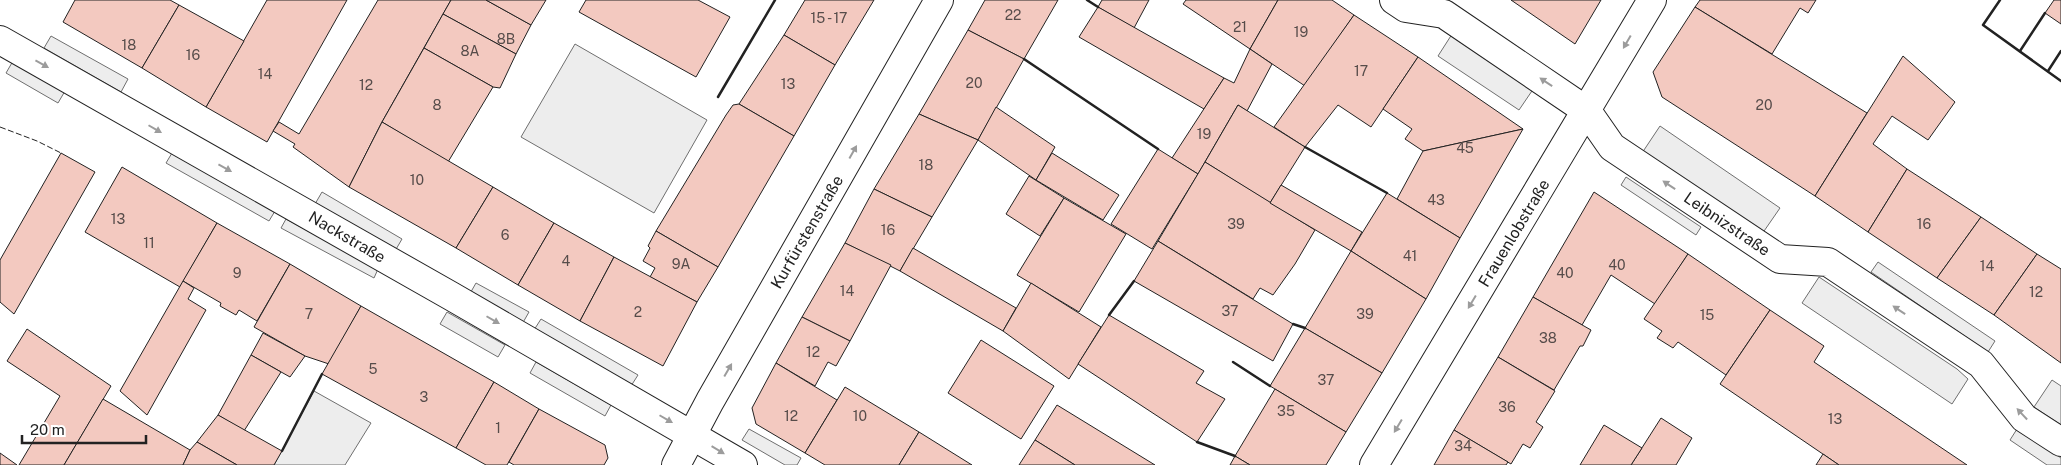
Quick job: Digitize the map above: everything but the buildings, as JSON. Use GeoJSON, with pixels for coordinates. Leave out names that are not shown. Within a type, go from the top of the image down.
{"type":"FeatureCollection","features":[{"type":"Feature","properties":{"kind":"street","name":"Kurfürstenstraße"},"geometry":{"type":"LineString","coordinates":[[676,465],[694,435],[710,401],[939,0]]}},
{"type":"Feature","properties":{"kind":"street","name":"Leibnizstraße"},"geometry":{"type":"LineString","coordinates":[[1394,0],[1406,8],[1444,14],[1587,111],[1612,146],[1780,259],[1828,262],[1981,364],[2024,418],[2061,442]]}},
{"type":"Feature","properties":{"kind":"street","name":"Frauenlobstraße"},"geometry":{"type":"LineString","coordinates":[[1374,465],[1652,0]]}},
{"type":"Feature","properties":{"kind":"street","name":"Nackstraße"},"geometry":{"type":"LineString","coordinates":[[0,40],[694,435],[743,465]]}},
{"type":"Feature","properties":{"kind":"shaded area"},"geometry":{"type":"Polygon","coordinates":[[[1454,31],[1536,85],[1519,110],[1438,56],[1454,31]]]}},
{"type":"Feature","properties":{"kind":"shaded area"},"geometry":{"type":"Polygon","coordinates":[[[51,36],[128,79],[121,92],[44,48],[51,36]]]}},
{"type":"Feature","properties":{"kind":"shaded area"},"geometry":{"type":"Polygon","coordinates":[[[575,44],[707,120],[654,213],[521,137],[575,44]]]}},
{"type":"Feature","properties":{"kind":"shaded area"},"geometry":{"type":"Polygon","coordinates":[[[13,61],[65,91],[58,103],[6,73],[13,61]]]}},
{"type":"Feature","properties":{"kind":"shaded area"},"geometry":{"type":"Polygon","coordinates":[[[1660,126],[1780,208],[1762,234],[1642,153],[1660,126]]]}},
{"type":"Feature","properties":{"kind":"shaded area"},"geometry":{"type":"Polygon","coordinates":[[[172,153],[275,211],[269,221],[166,163],[172,153]]]}},
{"type":"Feature","properties":{"kind":"shaded area"},"geometry":{"type":"Polygon","coordinates":[[[1626,177],[1701,227],[1696,235],[1621,185],[1626,177]]]}},
{"type":"Feature","properties":{"kind":"shaded area"},"geometry":{"type":"Polygon","coordinates":[[[322,192],[402,239],[395,251],[315,204],[322,192]]]}},
{"type":"Feature","properties":{"kind":"shaded area"},"geometry":{"type":"Polygon","coordinates":[[[286,219],[378,269],[374,278],[281,228],[286,219]]]}},
{"type":"Feature","properties":{"kind":"shaded area"},"geometry":{"type":"Polygon","coordinates":[[[1878,262],[1995,341],[1988,352],[1871,272],[1878,262]]]}},
{"type":"Feature","properties":{"kind":"shaded area"},"geometry":{"type":"Polygon","coordinates":[[[1819,277],[1957,369],[1968,379],[1952,404],[1802,303],[1819,277]]]}},
{"type":"Feature","properties":{"kind":"shaded area"},"geometry":{"type":"Polygon","coordinates":[[[476,283],[529,312],[521,326],[468,297],[476,283]]]}},
{"type":"Feature","properties":{"kind":"shaded area"},"geometry":{"type":"Polygon","coordinates":[[[447,312],[505,345],[498,357],[440,324],[447,312]]]}},
{"type":"Feature","properties":{"kind":"shaded area"},"geometry":{"type":"Polygon","coordinates":[[[541,319],[638,375],[631,386],[534,330],[541,319]]]}},
{"type":"Feature","properties":{"kind":"shaded area"},"geometry":{"type":"Polygon","coordinates":[[[536,362],[611,405],[605,416],[530,373],[536,362]]]}},
{"type":"Feature","properties":{"kind":"shaded area"},"geometry":{"type":"Polygon","coordinates":[[[2052,380],[2061,386],[2061,425],[2034,407],[2052,380]]]}},
{"type":"Feature","properties":{"kind":"shaded area"},"geometry":{"type":"Polygon","coordinates":[[[314,391],[371,423],[345,465],[274,465],[314,391]]]}},
{"type":"Feature","properties":{"kind":"shaded area"},"geometry":{"type":"Polygon","coordinates":[[[749,429],[801,458],[797,465],[785,465],[742,440],[749,429]]]}},
{"type":"Feature","properties":{"kind":"shaded area"},"geometry":{"type":"Polygon","coordinates":[[[2017,429],[2061,458],[2061,465],[2047,465],[2010,440],[2017,429]]]}},
{"type":"Feature","properties":{"kind":"fence"},"geometry":{"type":"LineString","coordinates":[[0,127],[37,141],[61,153]]}},
{"type":"Feature","properties":{"kind":"wall"},"geometry":{"type":"LineString","coordinates":[[718,97],[775,0]]}},
{"type":"Feature","properties":{"kind":"wall"},"geometry":{"type":"LineString","coordinates":[[1087,0],[1098,7]]}},
{"type":"Feature","properties":{"kind":"wall"},"geometry":{"type":"LineString","coordinates":[[2000,0],[1983,25],[2061,81]]}},
{"type":"Feature","properties":{"kind":"wall"},"geometry":{"type":"LineString","coordinates":[[2020,51],[2045,13]]}},
{"type":"Feature","properties":{"kind":"wall"},"geometry":{"type":"LineString","coordinates":[[2048,71],[2061,51]]}},
{"type":"Feature","properties":{"kind":"wall"},"geometry":{"type":"LineString","coordinates":[[1024,59],[1158,149]]}},
{"type":"Feature","properties":{"kind":"wall"},"geometry":{"type":"LineString","coordinates":[[1305,147],[1387,193]]}},
{"type":"Feature","properties":{"kind":"wall"},"geometry":{"type":"LineString","coordinates":[[1109,315],[1134,281]]}},
{"type":"Feature","properties":{"kind":"wall"},"geometry":{"type":"LineString","coordinates":[[1293,324],[1305,328]]}},
{"type":"Feature","properties":{"kind":"wall"},"geometry":{"type":"LineString","coordinates":[[1233,362],[1270,386]]}},
{"type":"Feature","properties":{"kind":"wall"},"geometry":{"type":"LineString","coordinates":[[282,451],[322,374]]}},
{"type":"Feature","properties":{"kind":"wall"},"geometry":{"type":"LineString","coordinates":[[1197,442],[1235,456]]}}]}
